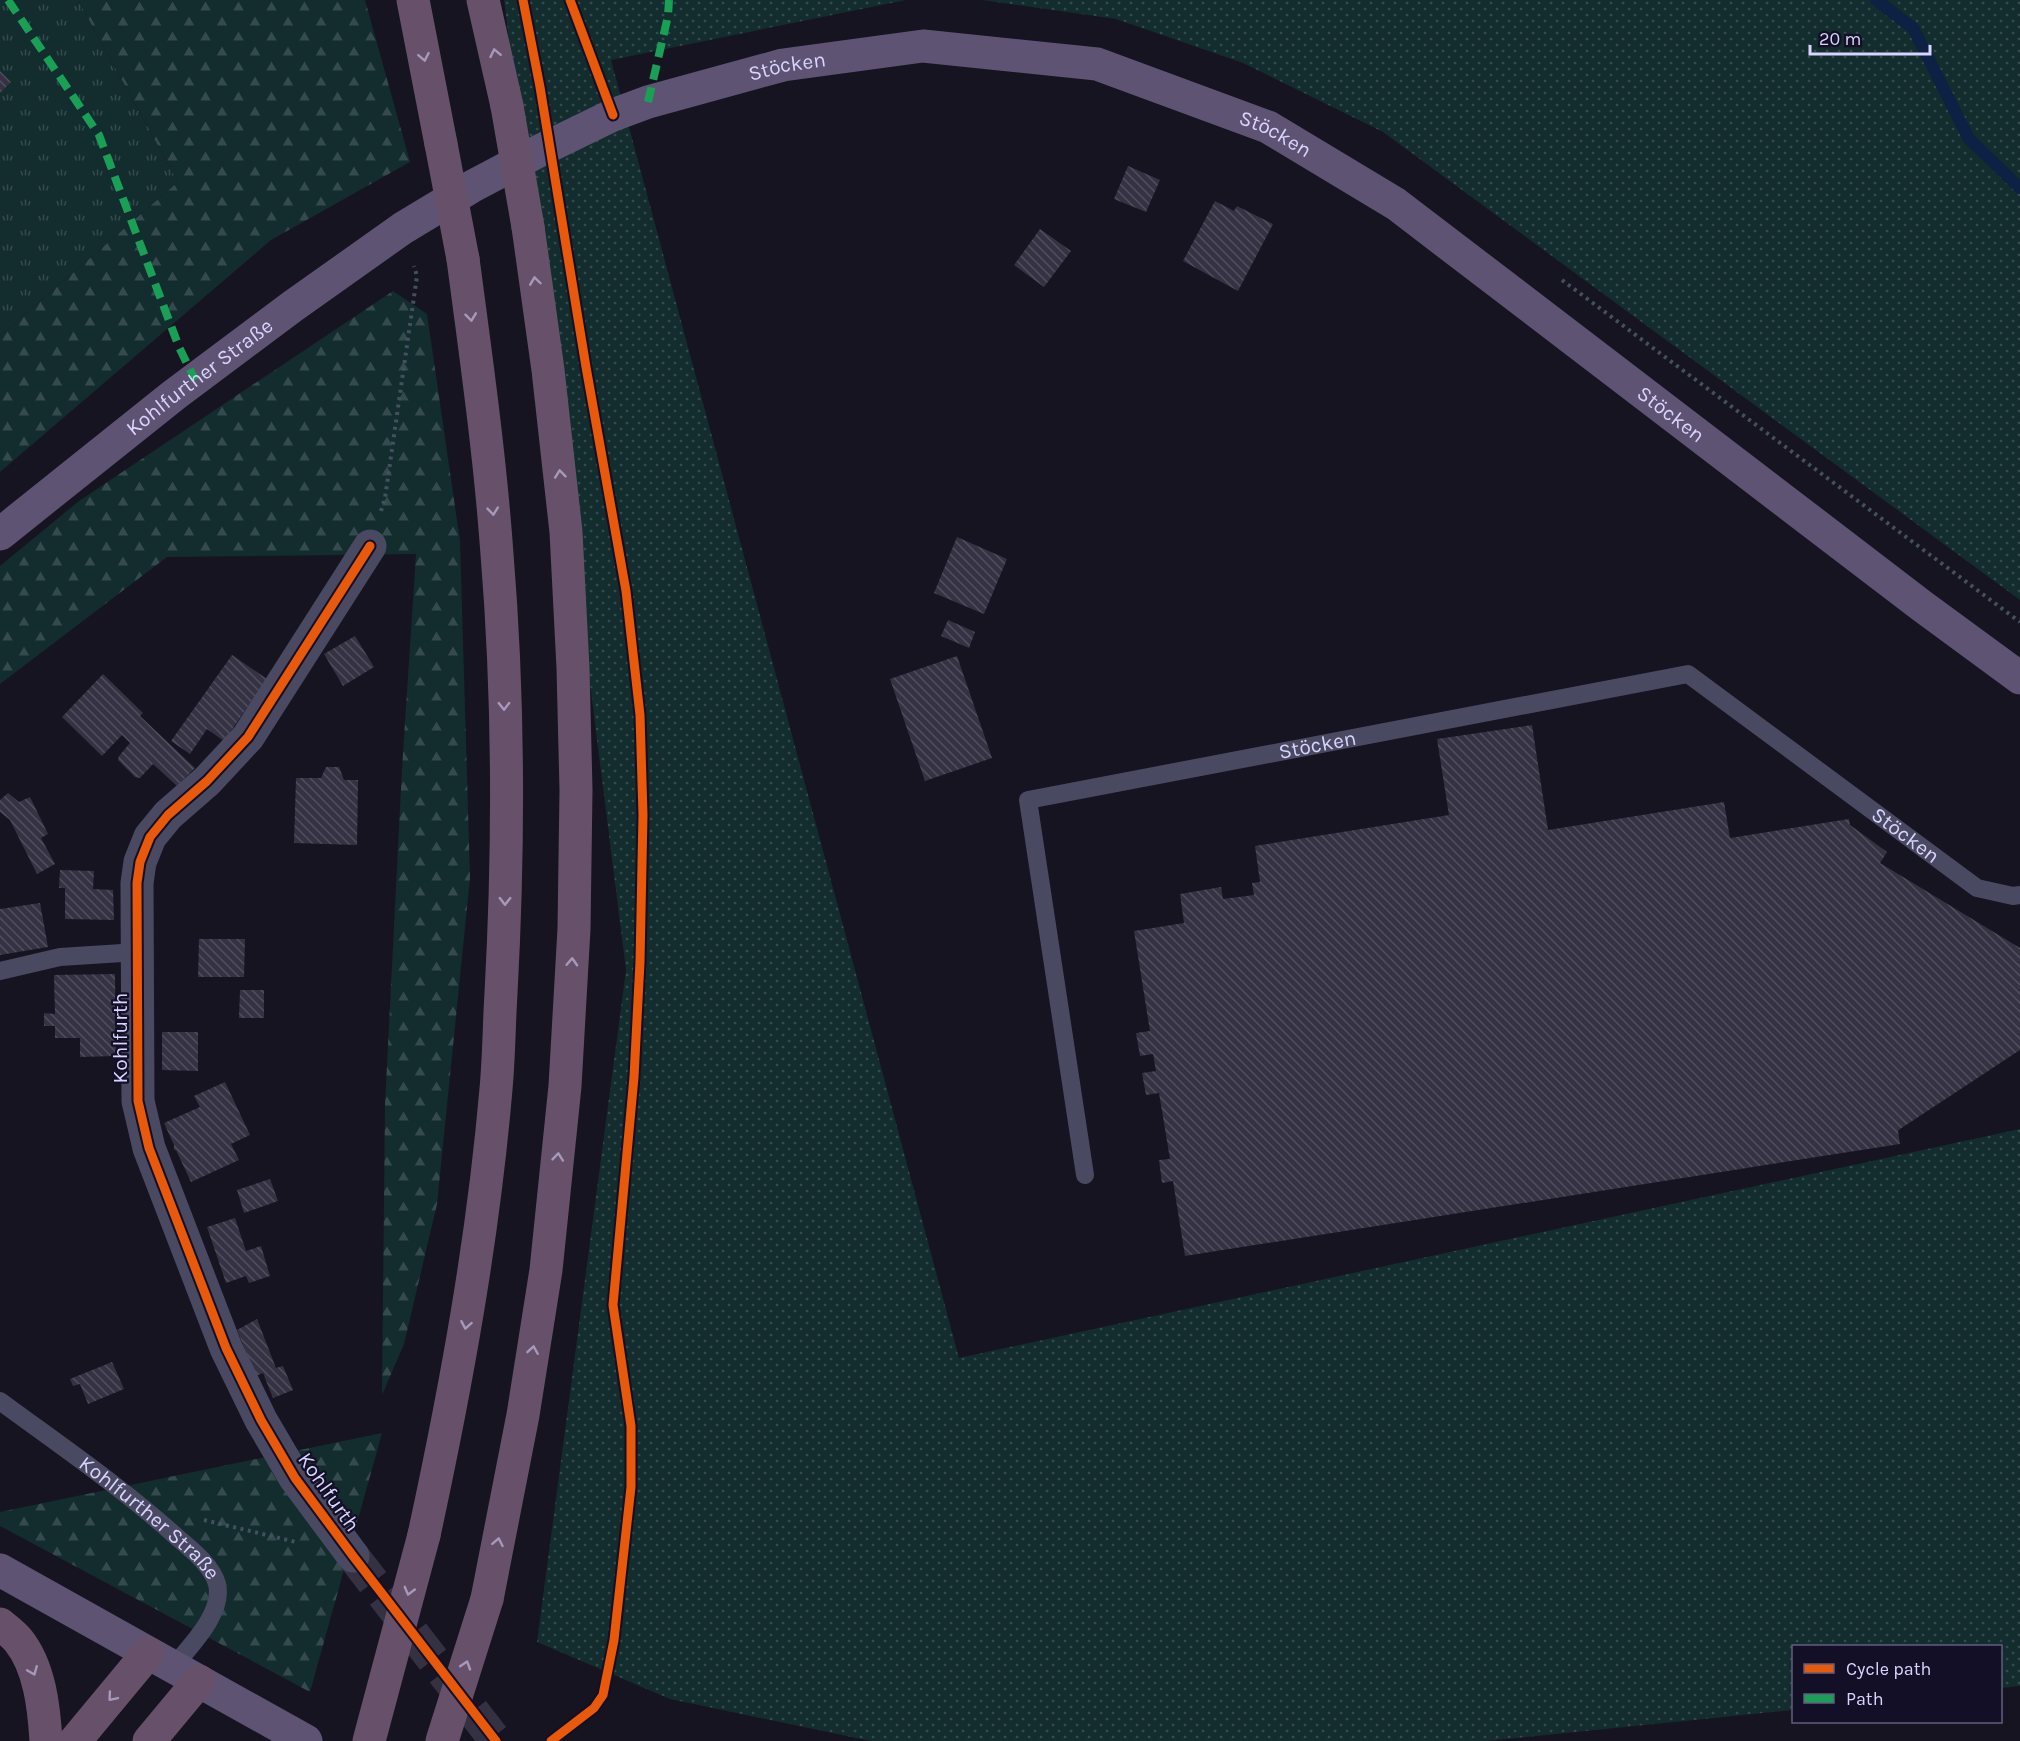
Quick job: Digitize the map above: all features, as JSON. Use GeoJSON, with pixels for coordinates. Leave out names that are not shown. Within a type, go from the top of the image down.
{"type":"FeatureCollection","features":[{"type":"Feature","properties":{"kind":"highway"},"geometry":{"type":"LineString","coordinates":[[369,1741],[424,1535],[452,1406],[475,1267],[496,1089],[504,930],[507,799],[504,674],[497,554],[464,260],[413,0]]}},
{"type":"Feature","properties":{"kind":"highway"},"geometry":{"type":"LineString","coordinates":[[442,1741],[488,1599],[523,1415],[546,1270],[565,1086],[574,929],[576,790],[566,532],[548,370],[528,227],[507,106],[483,0]]}},
{"type":"Feature","properties":{"kind":"highway"},"geometry":{"type":"LineString","coordinates":[[0,1624],[18,1641],[33,1669],[43,1700],[46,1741]]}},
{"type":"Feature","properties":{"kind":"highway"},"geometry":{"type":"LineString","coordinates":[[75,1741],[174,1667]]}},
{"type":"Feature","properties":{"kind":"highway"},"geometry":{"type":"LineString","coordinates":[[149,1741],[174,1667]]}},
{"type":"Feature","properties":{"kind":"main road","name":"Stöcken"},"geometry":{"type":"LineString","coordinates":[[403,228],[490,177],[613,115],[648,102],[783,65],[923,46],[1097,64],[1268,127],[1396,204],[1922,606],[2020,678]]}},
{"type":"Feature","properties":{"kind":"main road","name":"Kohlfurther Straße"},"geometry":{"type":"LineString","coordinates":[[0,534],[174,395],[403,228]]}},
{"type":"Feature","properties":{"kind":"main road"},"geometry":{"type":"LineString","coordinates":[[0,1570],[306,1741]]}},
{"type":"Feature","properties":{"kind":"street","name":"Kohlfurth"},"geometry":{"type":"LineString","coordinates":[[353,1556],[296,1478],[261,1420],[226,1348],[149,1148],[138,1101],[137,883],[140,862],[150,837],[168,815],[207,781],[248,737],[370,546]]}},
{"type":"Feature","properties":{"kind":"lane","name":"Stöcken"},"geometry":{"type":"LineString","coordinates":[[1085,1175],[1028,800],[1689,674],[1977,888],[2013,896],[2020,895]]}},
{"type":"Feature","properties":{"kind":"lane"},"geometry":{"type":"LineString","coordinates":[[0,971],[60,957],[138,952]]}},
{"type":"Feature","properties":{"kind":"lane","name":"Kohlfurther Straße"},"geometry":{"type":"LineString","coordinates":[[0,1401],[142,1505],[204,1561],[217,1584],[216,1608],[205,1627],[174,1667]]}},
{"type":"Feature","properties":{"kind":"path"},"geometry":{"type":"LineString","coordinates":[[370,546],[385,498],[417,276]]}},
{"type":"Feature","properties":{"kind":"path"},"geometry":{"type":"LineString","coordinates":[[197,1518],[297,1543]]}},
{"type":"Feature","properties":{"kind":"green space"},"geometry":{"type":"Polygon","coordinates":[[[0,0],[78,0],[178,182],[0,336],[0,0]]]}},
{"type":"Feature","properties":{"kind":"green space"},"geometry":{"type":"Polygon","coordinates":[[[78,0],[365,0],[410,162],[271,240],[0,472],[0,336],[178,182],[78,0]]]}},
{"type":"Feature","properties":{"kind":"green space"},"geometry":{"type":"Polygon","coordinates":[[[504,0],[906,0],[611,60],[959,1358],[2020,1129],[2020,1686],[2002,1688],[2002,1645],[1792,1645],[1792,1710],[1486,1741],[871,1741],[670,1699],[537,1642],[626,970],[504,0]]]}},
{"type":"Feature","properties":{"kind":"green space"},"geometry":{"type":"Polygon","coordinates":[[[982,0],[2020,0],[2020,600],[1383,132],[1243,63],[1116,19],[982,0]]]}},
{"type":"Feature","properties":{"kind":"green space"},"geometry":{"type":"Polygon","coordinates":[[[393,291],[427,314],[460,541],[470,878],[437,1204],[404,1344],[382,1395],[385,1104],[402,769],[416,554],[167,557],[0,684],[0,566],[79,501],[393,291]]]}},
{"type":"Feature","properties":{"kind":"green space"},"geometry":{"type":"Polygon","coordinates":[[[382,1433],[310,1692],[0,1526],[0,1512],[382,1433]]]}},
{"type":"Feature","properties":{"kind":"building"},"geometry":{"type":"Polygon","coordinates":[[[0,71],[11,82],[0,93],[0,71]]]}},
{"type":"Feature","properties":{"kind":"building"},"geometry":{"type":"Polygon","coordinates":[[[1128,166],[1160,180],[1146,212],[1114,199],[1128,166]]]}},
{"type":"Feature","properties":{"kind":"building"},"geometry":{"type":"Polygon","coordinates":[[[1215,201],[1234,211],[1237,206],[1273,224],[1238,291],[1183,261],[1215,201]]]}},
{"type":"Feature","properties":{"kind":"building"},"geometry":{"type":"Polygon","coordinates":[[[1040,229],[1071,251],[1044,287],[1014,265],[1040,229]]]}},
{"type":"Feature","properties":{"kind":"building"},"geometry":{"type":"Polygon","coordinates":[[[957,537],[1007,559],[984,614],[934,593],[957,537]]]}},
{"type":"Feature","properties":{"kind":"building"},"geometry":{"type":"Polygon","coordinates":[[[948,620],[975,632],[969,648],[941,636],[948,620]]]}},
{"type":"Feature","properties":{"kind":"building"},"geometry":{"type":"Polygon","coordinates":[[[355,636],[374,667],[343,686],[324,654],[355,636]]]}},
{"type":"Feature","properties":{"kind":"building"},"geometry":{"type":"Polygon","coordinates":[[[232,655],[267,679],[224,741],[207,729],[190,754],[171,741],[232,655]]]}},
{"type":"Feature","properties":{"kind":"building"},"geometry":{"type":"Polygon","coordinates":[[[957,656],[992,758],[925,781],[890,679],[957,656]]]}},
{"type":"Feature","properties":{"kind":"building"},"geometry":{"type":"Polygon","coordinates":[[[103,674],[143,713],[140,716],[195,768],[177,786],[153,764],[140,778],[135,777],[118,760],[130,743],[122,735],[102,756],[62,717],[103,674]]]}},
{"type":"Feature","properties":{"kind":"building"},"geometry":{"type":"Polygon","coordinates":[[[1532,725],[1548,830],[1724,802],[1730,838],[1849,819],[1850,825],[1887,852],[1880,863],[2020,948],[2020,1050],[1900,1129],[1898,1131],[1900,1144],[1185,1256],[1173,1181],[1162,1183],[1159,1160],[1170,1159],[1159,1093],[1146,1095],[1142,1073],[1156,1071],[1153,1054],[1140,1056],[1136,1033],[1150,1031],[1134,931],[1184,923],[1180,894],[1221,887],[1223,899],[1254,895],[1252,883],[1260,882],[1255,846],[1449,815],[1437,739],[1532,725]]]}},
{"type":"Feature","properties":{"kind":"building"},"geometry":{"type":"Polygon","coordinates":[[[326,767],[339,767],[344,780],[358,780],[357,845],[294,843],[296,778],[321,778],[326,767]]]}},
{"type":"Feature","properties":{"kind":"building"},"geometry":{"type":"Polygon","coordinates":[[[8,793],[19,802],[30,797],[48,834],[41,838],[55,864],[37,874],[10,820],[0,812],[0,800],[8,793]]]}},
{"type":"Feature","properties":{"kind":"building"},"geometry":{"type":"Polygon","coordinates":[[[60,870],[94,871],[93,889],[113,890],[114,920],[65,919],[65,888],[59,888],[60,870]]]}},
{"type":"Feature","properties":{"kind":"building"},"geometry":{"type":"Polygon","coordinates":[[[40,903],[48,947],[0,955],[0,909],[40,903]]]}},
{"type":"Feature","properties":{"kind":"building"},"geometry":{"type":"Polygon","coordinates":[[[199,939],[245,939],[244,977],[198,977],[199,939]]]}},
{"type":"Feature","properties":{"kind":"building"},"geometry":{"type":"Polygon","coordinates":[[[115,974],[116,1056],[80,1057],[80,1038],[55,1038],[55,1026],[44,1026],[44,1013],[55,1014],[54,975],[115,974]]]}},
{"type":"Feature","properties":{"kind":"building"},"geometry":{"type":"Polygon","coordinates":[[[240,990],[264,990],[264,1018],[239,1018],[240,990]]]}},
{"type":"Feature","properties":{"kind":"building"},"geometry":{"type":"Polygon","coordinates":[[[162,1032],[198,1032],[198,1071],[162,1070],[162,1032]]]}},
{"type":"Feature","properties":{"kind":"building"},"geometry":{"type":"Polygon","coordinates":[[[225,1082],[250,1135],[231,1144],[239,1160],[191,1182],[174,1150],[164,1123],[200,1107],[194,1096],[225,1082]]]}},
{"type":"Feature","properties":{"kind":"building"},"geometry":{"type":"Polygon","coordinates":[[[270,1179],[278,1201],[244,1213],[237,1190],[270,1179]]]}},
{"type":"Feature","properties":{"kind":"building"},"geometry":{"type":"Polygon","coordinates":[[[235,1218],[246,1251],[261,1246],[270,1276],[249,1283],[246,1276],[226,1283],[207,1227],[235,1218]]]}},
{"type":"Feature","properties":{"kind":"building"},"geometry":{"type":"Polygon","coordinates":[[[257,1319],[276,1368],[283,1366],[293,1390],[273,1398],[263,1373],[256,1376],[237,1330],[257,1319]]]}},
{"type":"Feature","properties":{"kind":"building"},"geometry":{"type":"Polygon","coordinates":[[[112,1362],[124,1389],[88,1404],[80,1384],[73,1386],[70,1379],[112,1362]]]}},
{"type":"Feature","properties":{"kind":"waterway"},"geometry":{"type":"LineString","coordinates":[[1876,0],[1913,28],[1969,139],[2020,188]]}},
{"type":"Feature","properties":{"kind":"tunnel"},"geometry":{"type":"LineString","coordinates":[[353,1556],[496,1741]]}},
{"type":"Feature","properties":{"kind":"marked path"},"geometry":{"type":"LineString","coordinates":[[8,0],[99,135],[179,347],[195,380]]}},
{"type":"Feature","properties":{"kind":"marked path"},"geometry":{"type":"LineString","coordinates":[[648,102],[668,16],[669,0]]}},
{"type":"Feature","properties":{"kind":"cycle path"},"geometry":{"type":"LineString","coordinates":[[523,0],[540,87],[626,591],[640,715],[643,815],[640,962],[634,1077],[613,1305],[631,1426],[631,1487],[614,1640],[603,1695],[594,1708],[551,1741]]}},
{"type":"Feature","properties":{"kind":"cycle path"},"geometry":{"type":"LineString","coordinates":[[570,0],[613,115]]}},
{"type":"Feature","properties":{"kind":"cycle path"},"geometry":{"type":"LineString","coordinates":[[370,546],[248,737],[207,781],[168,815],[150,837],[140,862],[137,883],[138,1101],[149,1148],[226,1348],[261,1420],[295,1478],[496,1741]]}}]}
